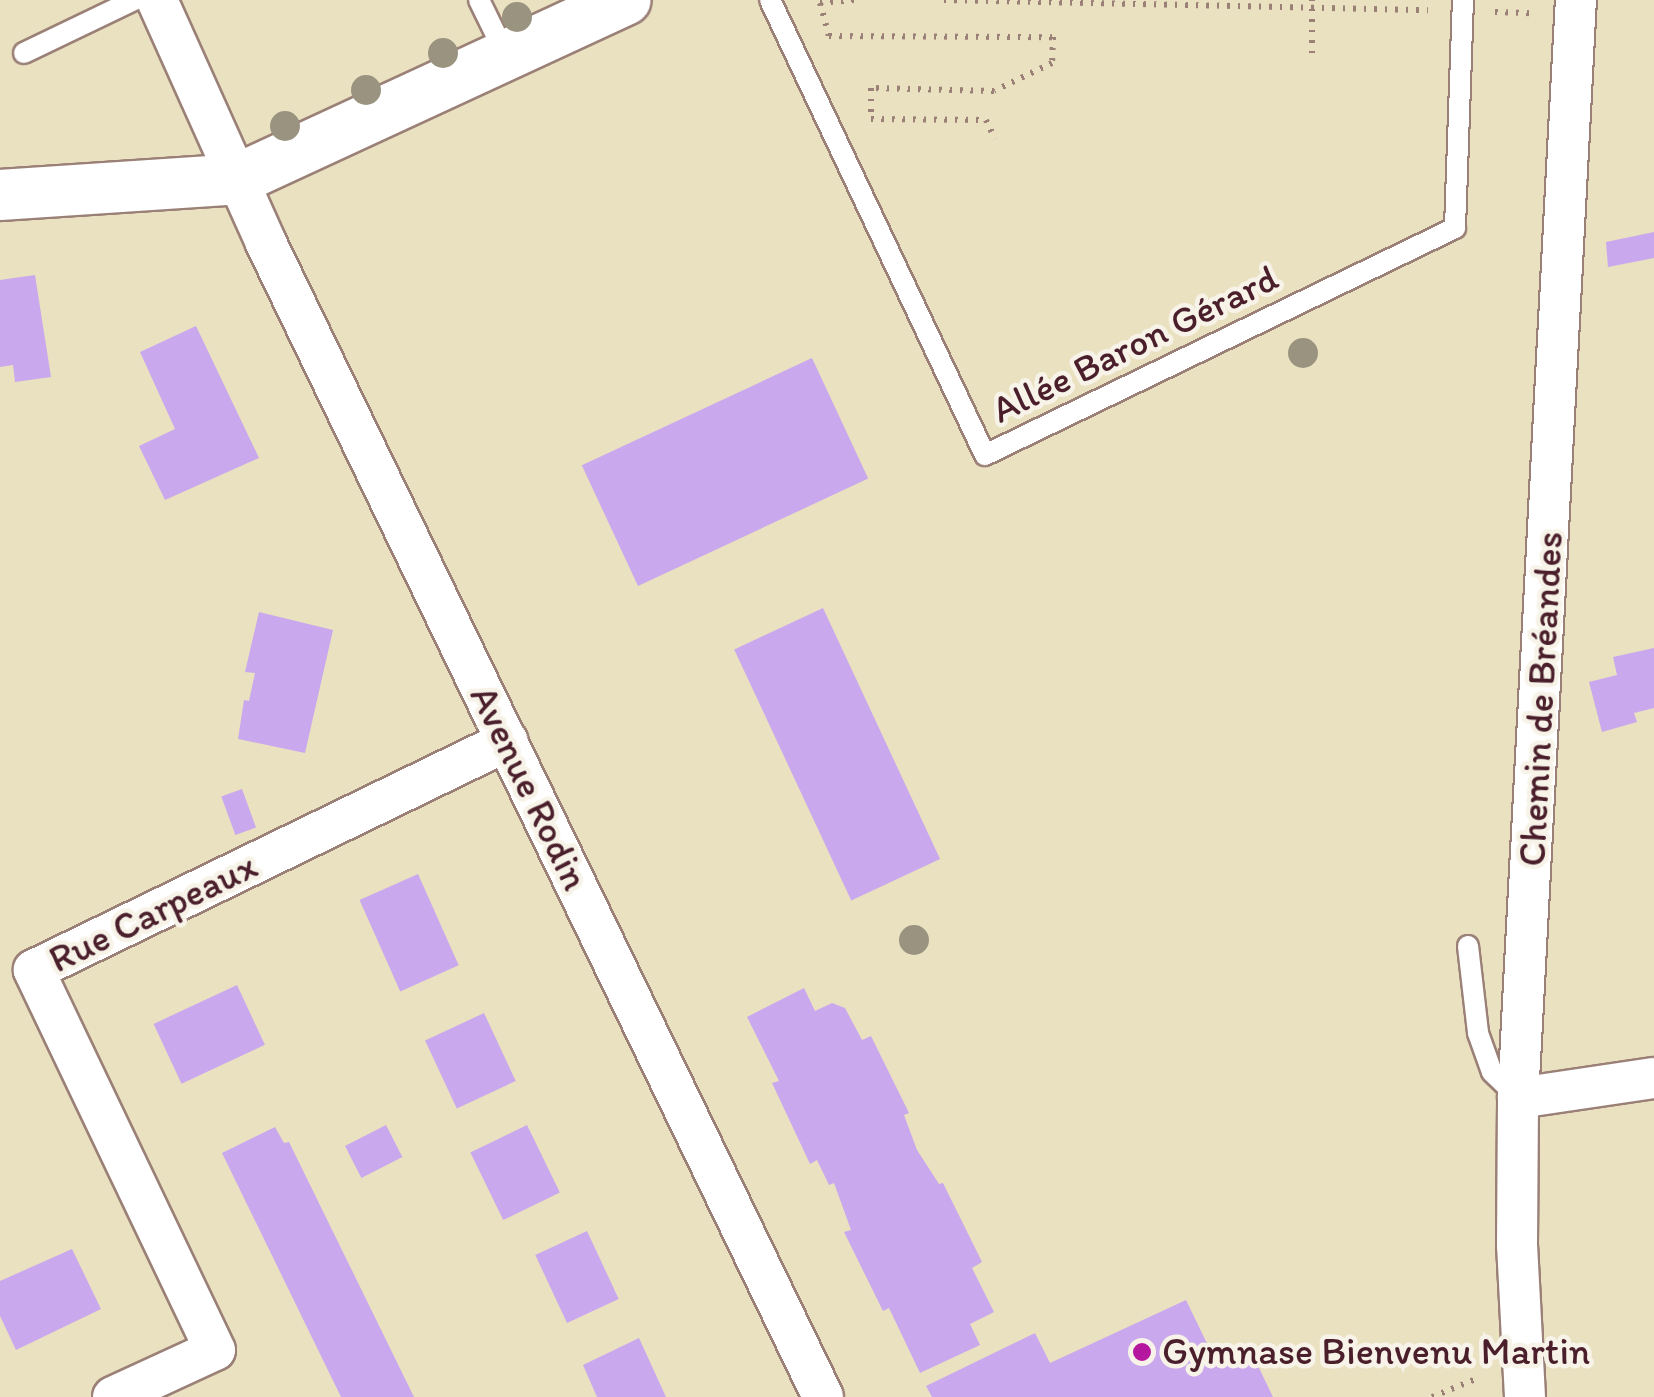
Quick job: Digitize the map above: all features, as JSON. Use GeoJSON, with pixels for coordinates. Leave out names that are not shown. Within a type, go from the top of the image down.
{"type":"FeatureCollection","features":[{"type":"Feature","properties":{"kind":"street","name":"Avenue Rodin"},"geometry":{"type":"LineString","coordinates":[[158,0],[238,179],[823,1397]]}},
{"type":"Feature","properties":{"kind":"street"},"geometry":{"type":"LineString","coordinates":[[0,195],[238,179],[626,0]]}},
{"type":"Feature","properties":{"kind":"street","name":"Chemin de Bréandes"},"geometry":{"type":"LineString","coordinates":[[1524,1397],[1517,1245],[1518,1098],[1576,0]]}},
{"type":"Feature","properties":{"kind":"street","name":"Rue Carpeaux"},"geometry":{"type":"LineString","coordinates":[[132,1393],[214,1350],[34,970],[507,741]]}},
{"type":"Feature","properties":{"kind":"street"},"geometry":{"type":"LineString","coordinates":[[1518,1098],[1654,1078]]}},
{"type":"Feature","properties":{"kind":"lane"},"geometry":{"type":"LineString","coordinates":[[24,53],[134,0]]}},
{"type":"Feature","properties":{"kind":"lane"},"geometry":{"type":"LineString","coordinates":[[479,0],[506,56]]}},
{"type":"Feature","properties":{"kind":"lane","name":"Allée Baron Gérard"},"geometry":{"type":"LineString","coordinates":[[770,0],[985,455],[1455,228],[1462,6]]}},
{"type":"Feature","properties":{"kind":"lane"},"geometry":{"type":"LineString","coordinates":[[1468,946],[1478,1033],[1492,1072],[1518,1098]]}},
{"type":"Feature","properties":{"kind":"path"},"geometry":{"type":"LineString","coordinates":[[944,0],[1462,6],[1534,13],[1545,0]]}},
{"type":"Feature","properties":{"kind":"path"},"geometry":{"type":"LineString","coordinates":[[820,3],[829,36],[1053,37],[1052,62],[994,91],[871,88],[871,119],[986,120],[995,139]]}},
{"type":"Feature","properties":{"kind":"path"},"geometry":{"type":"LineString","coordinates":[[1312,3],[1312,54]]}},
{"type":"Feature","properties":{"kind":"building"},"geometry":{"type":"Polygon","coordinates":[[[1654,232],[1654,258],[1608,267],[1606,242],[1654,232]]]}},
{"type":"Feature","properties":{"kind":"building"},"geometry":{"type":"Polygon","coordinates":[[[35,275],[51,377],[15,382],[13,365],[0,367],[0,280],[35,275]]]}},
{"type":"Feature","properties":{"kind":"building"},"geometry":{"type":"Polygon","coordinates":[[[196,326],[259,458],[165,500],[139,446],[175,429],[140,352],[196,326]]]}},
{"type":"Feature","properties":{"kind":"building"},"geometry":{"type":"Polygon","coordinates":[[[812,358],[868,479],[638,586],[582,465],[812,358]]]}},
{"type":"Feature","properties":{"kind":"building"},"geometry":{"type":"Polygon","coordinates":[[[823,608],[940,859],[851,900],[734,649],[823,608]]]}},
{"type":"Feature","properties":{"kind":"building"},"geometry":{"type":"Polygon","coordinates":[[[259,612],[333,630],[305,753],[238,739],[244,700],[249,701],[255,673],[245,672],[259,612]]]}},
{"type":"Feature","properties":{"kind":"building"},"geometry":{"type":"Polygon","coordinates":[[[1654,648],[1654,708],[1634,713],[1637,722],[1602,732],[1589,682],[1617,675],[1613,657],[1654,648]]]}},
{"type":"Feature","properties":{"kind":"building"},"geometry":{"type":"Polygon","coordinates":[[[242,789],[256,828],[235,835],[221,797],[242,789]]]}},
{"type":"Feature","properties":{"kind":"building"},"geometry":{"type":"Polygon","coordinates":[[[418,874],[459,965],[400,991],[360,900],[418,874]]]}},
{"type":"Feature","properties":{"kind":"building"},"geometry":{"type":"Polygon","coordinates":[[[237,985],[265,1045],[182,1084],[154,1024],[237,985]]]}},
{"type":"Feature","properties":{"kind":"building"},"geometry":{"type":"Polygon","coordinates":[[[804,988],[815,1011],[832,1003],[845,1008],[862,1040],[871,1036],[909,1113],[904,1115],[917,1150],[939,1184],[943,1183],[982,1262],[972,1268],[994,1312],[970,1324],[980,1345],[920,1373],[889,1308],[883,1311],[844,1232],[851,1230],[834,1183],[829,1185],[817,1160],[810,1164],[772,1083],[779,1081],[747,1017],[804,988]]]}},
{"type":"Feature","properties":{"kind":"building"},"geometry":{"type":"Polygon","coordinates":[[[484,1013],[516,1081],[457,1108],[425,1040],[484,1013]]]}},
{"type":"Feature","properties":{"kind":"building"},"geometry":{"type":"Polygon","coordinates":[[[386,1125],[402,1157],[361,1178],[345,1146],[386,1125]]]}},
{"type":"Feature","properties":{"kind":"building"},"geometry":{"type":"Polygon","coordinates":[[[527,1125],[560,1192],[503,1220],[470,1153],[527,1125]]]}},
{"type":"Feature","properties":{"kind":"building"},"geometry":{"type":"Polygon","coordinates":[[[275,1127],[284,1143],[289,1142],[414,1397],[341,1397],[222,1153],[275,1127]]]}},
{"type":"Feature","properties":{"kind":"building"},"geometry":{"type":"Polygon","coordinates":[[[587,1231],[619,1299],[567,1323],[535,1255],[587,1231]]]}},
{"type":"Feature","properties":{"kind":"building"},"geometry":{"type":"Polygon","coordinates":[[[72,1249],[101,1309],[16,1350],[0,1316],[0,1281],[72,1249]]]}},
{"type":"Feature","properties":{"kind":"building","name":"Gymnase Bienvenu Martin"},"geometry":{"type":"Polygon","coordinates":[[[1186,1300],[1215,1360],[1248,1345],[1273,1397],[932,1397],[926,1386],[1035,1333],[1050,1363],[1186,1300]]]}},
{"type":"Feature","properties":{"kind":"building"},"geometry":{"type":"Polygon","coordinates":[[[639,1338],[666,1397],[597,1397],[583,1365],[639,1338]]]}},
{"type":"Feature","properties":{"kind":"place","name":"Gymnase Bienvenu Martin"},"geometry":{"type":"Point","coordinates":[1142,1352]}}]}
